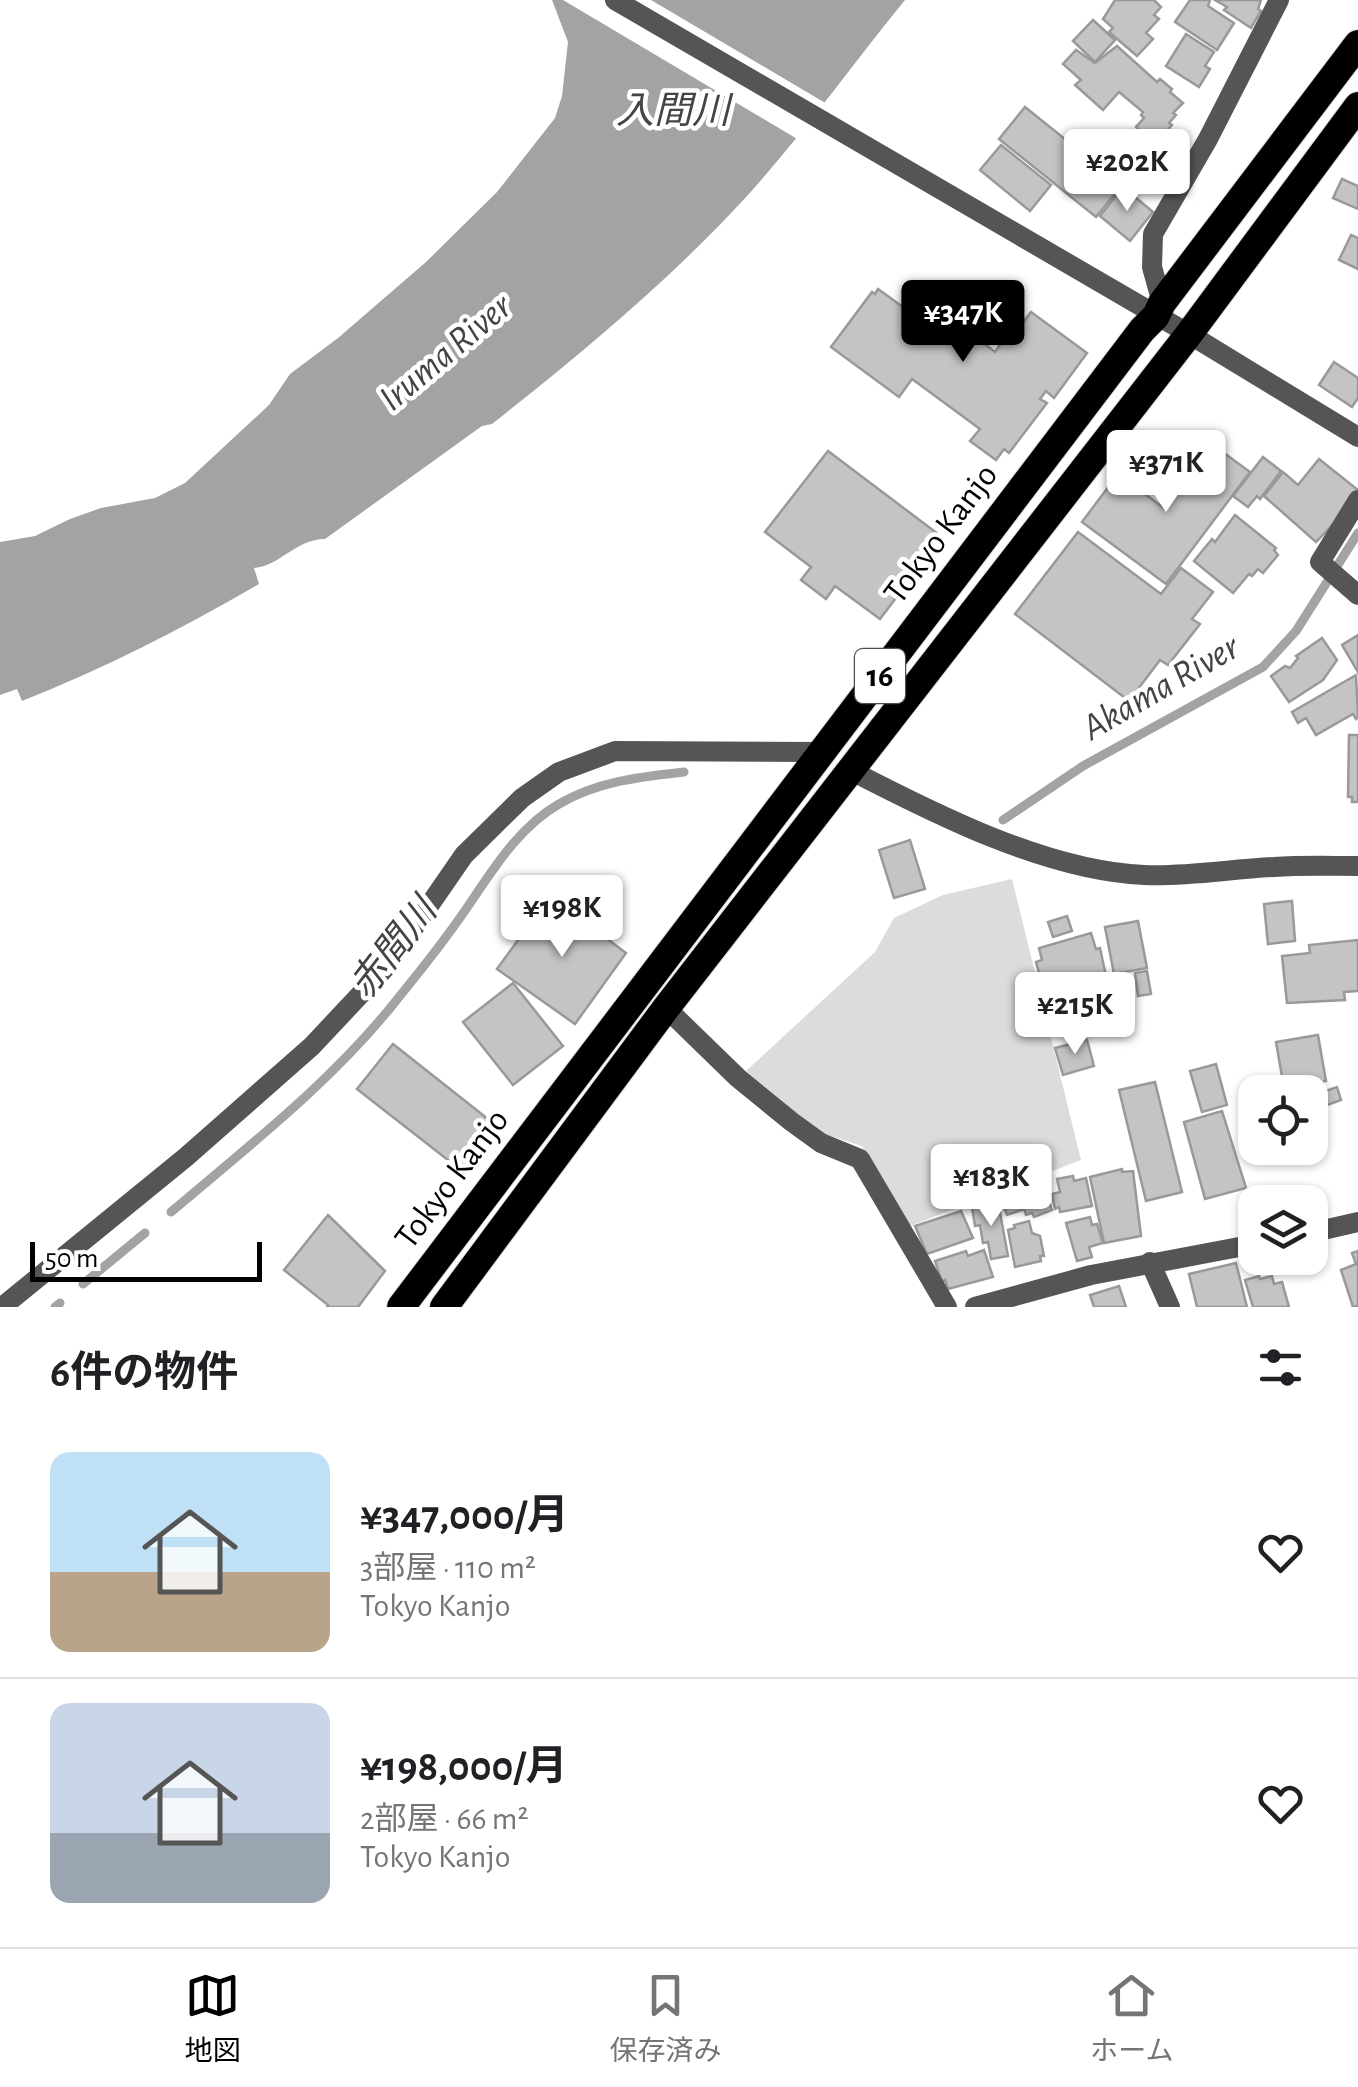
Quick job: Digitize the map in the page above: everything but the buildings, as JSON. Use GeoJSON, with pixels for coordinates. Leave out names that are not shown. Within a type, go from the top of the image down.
{"type":"FeatureCollection","features":[{"type":"Feature","properties":{"kind":"highway","name":"Tokyo Kanjo"},"geometry":{"type":"LineString","coordinates":[[402,1307],[1358,44]]}},
{"type":"Feature","properties":{"kind":"highway","name":"Tokyo Kanjo"},"geometry":{"type":"LineString","coordinates":[[444,1307],[666,1008],[1188,334],[1358,106]]}},
{"type":"Feature","properties":{"kind":"street"},"geometry":{"type":"LineString","coordinates":[[616,0],[951,198],[1159,310],[1188,334],[1358,438]]}},
{"type":"Feature","properties":{"kind":"street"},"geometry":{"type":"LineString","coordinates":[[1159,310],[1152,267],[1153,234],[1208,139],[1278,0]]}},
{"type":"Feature","properties":{"kind":"street"},"geometry":{"type":"LineString","coordinates":[[1351,589],[1320,562],[1358,500]]}},
{"type":"Feature","properties":{"kind":"street"},"geometry":{"type":"LineString","coordinates":[[2,1307],[186,1157],[312,1046],[388,965],[464,855],[522,798],[559,772],[615,751],[822,752]]}},
{"type":"Feature","properties":{"kind":"street"},"geometry":{"type":"LineString","coordinates":[[850,770],[950,822],[1081,866],[1142,875],[1358,866]]}},
{"type":"Feature","properties":{"kind":"street"},"geometry":{"type":"LineString","coordinates":[[666,1008],[738,1078],[792,1122],[821,1143],[860,1159],[947,1307]]}},
{"type":"Feature","properties":{"kind":"street"},"geometry":{"type":"LineString","coordinates":[[1328,1229],[1358,1222]]}},
{"type":"Feature","properties":{"kind":"street"},"geometry":{"type":"LineString","coordinates":[[975,1307],[1150,1262],[1238,1247]]}},
{"type":"Feature","properties":{"kind":"street"},"geometry":{"type":"LineString","coordinates":[[1150,1262],[1170,1307]]}},
{"type":"Feature","properties":{"kind":"shaded area"},"geometry":{"type":"Polygon","coordinates":[[[1012,879],[1081,1160],[910,1226],[862,1146],[821,1133],[746,1071],[875,952],[894,918],[943,895],[1012,879]]]}},
{"type":"Feature","properties":{"kind":"water","name":"入間川"},"geometry":{"type":"Polygon","coordinates":[[[552,0],[905,0],[788,148],[718,227],[624,315],[492,424],[482,426],[325,539],[305,543],[272,563],[254,568],[259,584],[201,617],[22,701],[17,689],[0,695],[0,542],[35,536],[101,508],[155,498],[185,483],[269,405],[290,374],[426,262],[497,192],[555,118],[562,96],[568,42],[552,0]]]}},
{"type":"Feature","properties":{"kind":"pier"},"geometry":{"type":"Polygon","coordinates":[[[563,0],[651,0],[827,104],[799,140],[563,0]]]}},
{"type":"Feature","properties":{"kind":"waterway","name":"Akama River"},"geometry":{"type":"LineString","coordinates":[[1003,820],[1083,766],[1263,667],[1296,631],[1358,533]]}},
{"type":"Feature","properties":{"kind":"waterway","name":"赤間川"},"geometry":{"type":"LineString","coordinates":[[171,1212],[291,1110],[374,1027],[448,934],[506,852],[530,826],[559,804],[589,790],[636,778],[684,772]]}},
{"type":"Feature","properties":{"kind":"waterway","name":"赤間川"},"geometry":{"type":"LineString","coordinates":[[83,1284],[145,1233]]}},
{"type":"Feature","properties":{"kind":"waterway","name":"赤間川"},"geometry":{"type":"LineString","coordinates":[[55,1307],[60,1303]]}},
{"type":"Feature","properties":{"kind":"water label","name":"Iruma River"},"geometry":{"type":"Point","coordinates":[446,353]}}]}
